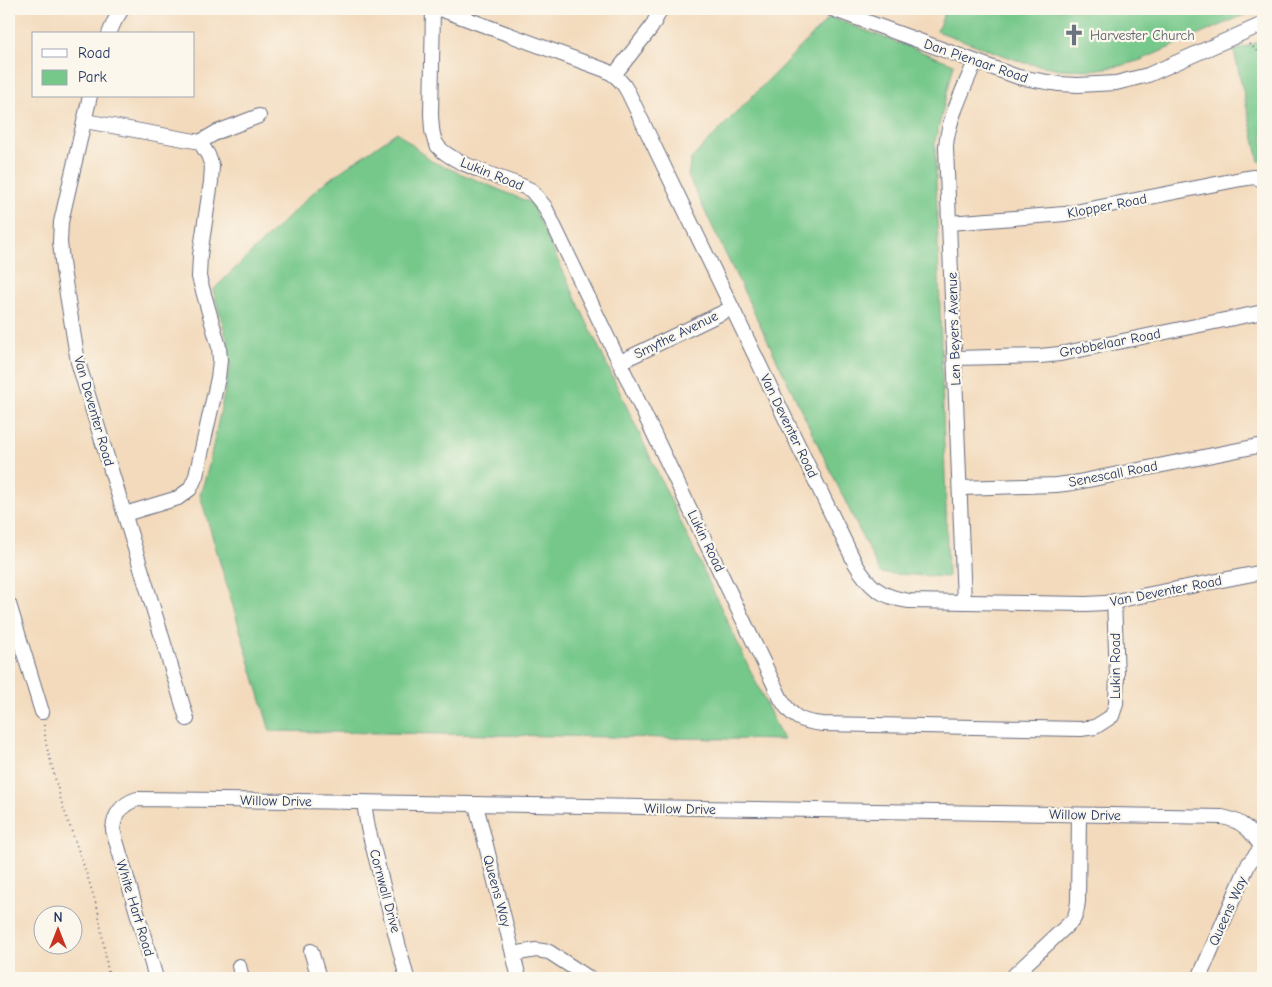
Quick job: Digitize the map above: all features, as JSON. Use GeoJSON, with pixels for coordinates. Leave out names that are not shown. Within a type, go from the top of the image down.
{"type":"FeatureCollection","features":[{"type":"Feature","properties":{"kind":"street"},"geometry":{"type":"LineString","coordinates":[[110,32],[122,9]]}},
{"type":"Feature","properties":{"kind":"street","name":"Lukin Road"},"geometry":{"type":"LineString","coordinates":[[433,9],[431,115],[432,130],[436,144],[451,158],[531,190],[545,207],[781,699],[790,712],[804,722],[823,724],[1080,729],[1095,727],[1112,716],[1116,704],[1117,676],[1114,601]]}},
{"type":"Feature","properties":{"kind":"street","name":"Van Deventer Road"},"geometry":{"type":"LineString","coordinates":[[440,9],[596,67],[614,75],[622,83],[855,563],[866,581],[875,589],[896,599],[909,601],[1086,604],[1105,603],[1263,572]]}},
{"type":"Feature","properties":{"kind":"street"},"geometry":{"type":"LineString","coordinates":[[614,75],[651,28],[661,9]]}},
{"type":"Feature","properties":{"kind":"street","name":"Dan Pienaar Road"},"geometry":{"type":"LineString","coordinates":[[832,9],[1005,73],[1059,84],[1105,85],[1131,80],[1155,72],[1263,24]]}},
{"type":"Feature","properties":{"kind":"street","name":"Len Beyers Avenue"},"geometry":{"type":"LineString","coordinates":[[964,602],[946,147],[951,121],[975,62]]}},
{"type":"Feature","properties":{"kind":"street","name":"Van Deventer Road"},"geometry":{"type":"LineString","coordinates":[[90,98],[61,222],[60,242],[76,354],[187,719]]}},
{"type":"Feature","properties":{"kind":"street"},"geometry":{"type":"LineString","coordinates":[[200,142],[217,132],[259,116]]}},
{"type":"Feature","properties":{"kind":"street"},"geometry":{"type":"LineString","coordinates":[[85,120],[200,142],[211,161],[212,172],[200,255],[199,277],[219,347],[220,360],[218,378],[197,471],[190,489],[178,498],[125,514]]}},
{"type":"Feature","properties":{"kind":"street","name":"Klopper Road"},"geometry":{"type":"LineString","coordinates":[[949,223],[1065,214],[1241,179],[1254,177],[1263,180]]}},
{"type":"Feature","properties":{"kind":"street","name":"Smythe Avenue"},"geometry":{"type":"LineString","coordinates":[[620,362],[732,308]]}},
{"type":"Feature","properties":{"kind":"street","name":"Grobbelaar Road"},"geometry":{"type":"LineString","coordinates":[[955,358],[1060,354],[1263,312]]}},
{"type":"Feature","properties":{"kind":"street","name":"Senescall Road"},"geometry":{"type":"LineString","coordinates":[[960,488],[1065,484],[1263,445]]}},
{"type":"Feature","properties":{"kind":"street"},"geometry":{"type":"LineString","coordinates":[[9,604],[42,712]]}},
{"type":"Feature","properties":{"kind":"street","name":"Willow Drive"},"geometry":{"type":"LineString","coordinates":[[114,838],[114,824],[119,812],[128,803],[138,800],[476,804],[1222,818],[1246,826],[1261,839]]}},
{"type":"Feature","properties":{"kind":"street","name":"Cornwall Drive"},"geometry":{"type":"LineString","coordinates":[[364,803],[368,828],[407,978]]}},
{"type":"Feature","properties":{"kind":"street","name":"Queens Way"},"geometry":{"type":"LineString","coordinates":[[476,804],[519,978]]}},
{"type":"Feature","properties":{"kind":"street"},"geometry":{"type":"LineString","coordinates":[[1011,978],[1075,917],[1078,901],[1079,815]]}},
{"type":"Feature","properties":{"kind":"street","name":"White Hart Road"},"geometry":{"type":"LineString","coordinates":[[114,838],[156,978]]}},
{"type":"Feature","properties":{"kind":"street","name":"Queens Way"},"geometry":{"type":"LineString","coordinates":[[1199,978],[1261,839]]}},
{"type":"Feature","properties":{"kind":"street"},"geometry":{"type":"LineString","coordinates":[[513,954],[536,950],[549,952],[589,978]]}},
{"type":"Feature","properties":{"kind":"street"},"geometry":{"type":"LineString","coordinates":[[311,951],[319,978]]}},
{"type":"Feature","properties":{"kind":"path"},"geometry":{"type":"LineString","coordinates":[[1238,35],[1263,55]]}},
{"type":"Feature","properties":{"kind":"path"},"geometry":{"type":"LineString","coordinates":[[42,712],[46,744],[62,804],[98,910],[109,978]]}},
{"type":"Feature","properties":{"kind":"green space","name":"Harvester Church"},"geometry":{"type":"Polygon","coordinates":[[[946,9],[1258,9],[1141,60],[1120,66],[1092,70],[1061,69],[1025,63],[937,31],[946,9]]]}},
{"type":"Feature","properties":{"kind":"green space"},"geometry":{"type":"Polygon","coordinates":[[[830,17],[954,64],[935,142],[948,577],[880,573],[688,176],[691,159],[830,17]]]}},
{"type":"Feature","properties":{"kind":"green space"},"geometry":{"type":"Polygon","coordinates":[[[1263,40],[1263,165],[1259,161],[1234,51],[1263,40]]]}},
{"type":"Feature","properties":{"kind":"green space"},"geometry":{"type":"Polygon","coordinates":[[[397,132],[431,161],[531,203],[783,740],[270,731],[200,495],[208,469],[230,366],[228,343],[213,290],[320,186],[397,132]]]}},
{"type":"Feature","properties":{"kind":"place","name":"Harvester Church"},"geometry":{"type":"Point","coordinates":[1074,35]}}]}
